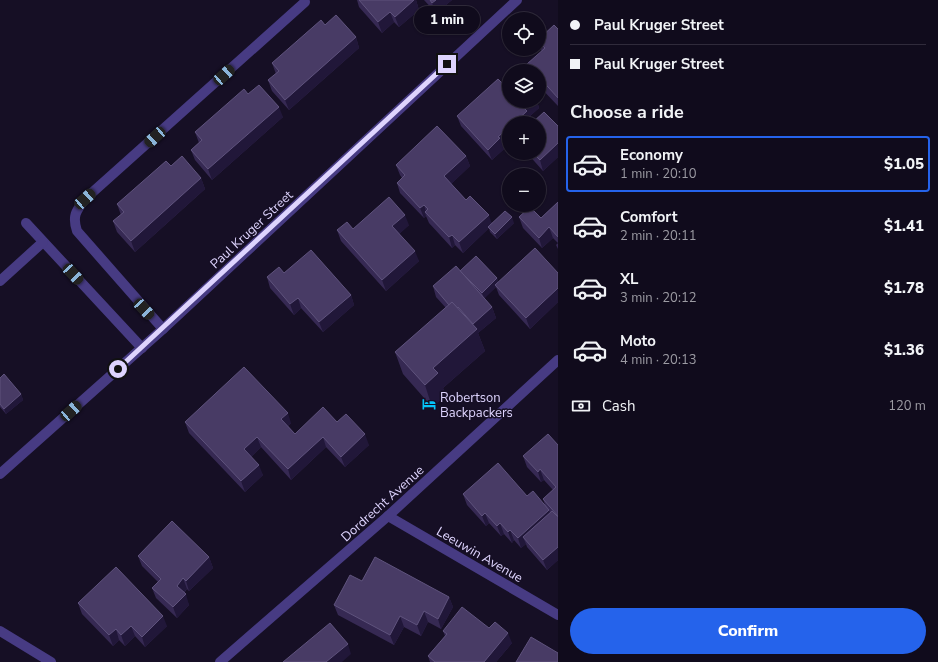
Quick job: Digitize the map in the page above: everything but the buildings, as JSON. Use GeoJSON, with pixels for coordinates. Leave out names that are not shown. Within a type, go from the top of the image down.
{"type":"FeatureCollection","features":[{"type":"Feature","properties":{"kind":"street","name":"Paul Kruger Street"},"geometry":{"type":"LineString","coordinates":[[0,474],[142,348],[517,0]]}},
{"type":"Feature","properties":{"kind":"street"},"geometry":{"type":"LineString","coordinates":[[163,328],[77,231],[74,221],[77,210],[85,199],[305,2]]}},
{"type":"Feature","properties":{"kind":"street"},"geometry":{"type":"LineString","coordinates":[[26,223],[142,348]]}},
{"type":"Feature","properties":{"kind":"street"},"geometry":{"type":"LineString","coordinates":[[0,281],[43,242]]}},
{"type":"Feature","properties":{"kind":"street","name":"Dordrecht Avenue"},"geometry":{"type":"LineString","coordinates":[[220,662],[388,516],[558,360]]}},
{"type":"Feature","properties":{"kind":"street","name":"Leeuwin Avenue"},"geometry":{"type":"LineString","coordinates":[[388,516],[558,615]]}},
{"type":"Feature","properties":{"kind":"street"},"geometry":{"type":"LineString","coordinates":[[0,631],[51,662]]}},
{"type":"Feature","properties":{"kind":"place","name":"Robertson Backpackers"},"geometry":{"type":"Point","coordinates":[429,404]}},
{"type":"Feature","properties":{"kind":"route"},"geometry":{"type":"LineString","coordinates":[[118,369],[447,64]]}}]}
